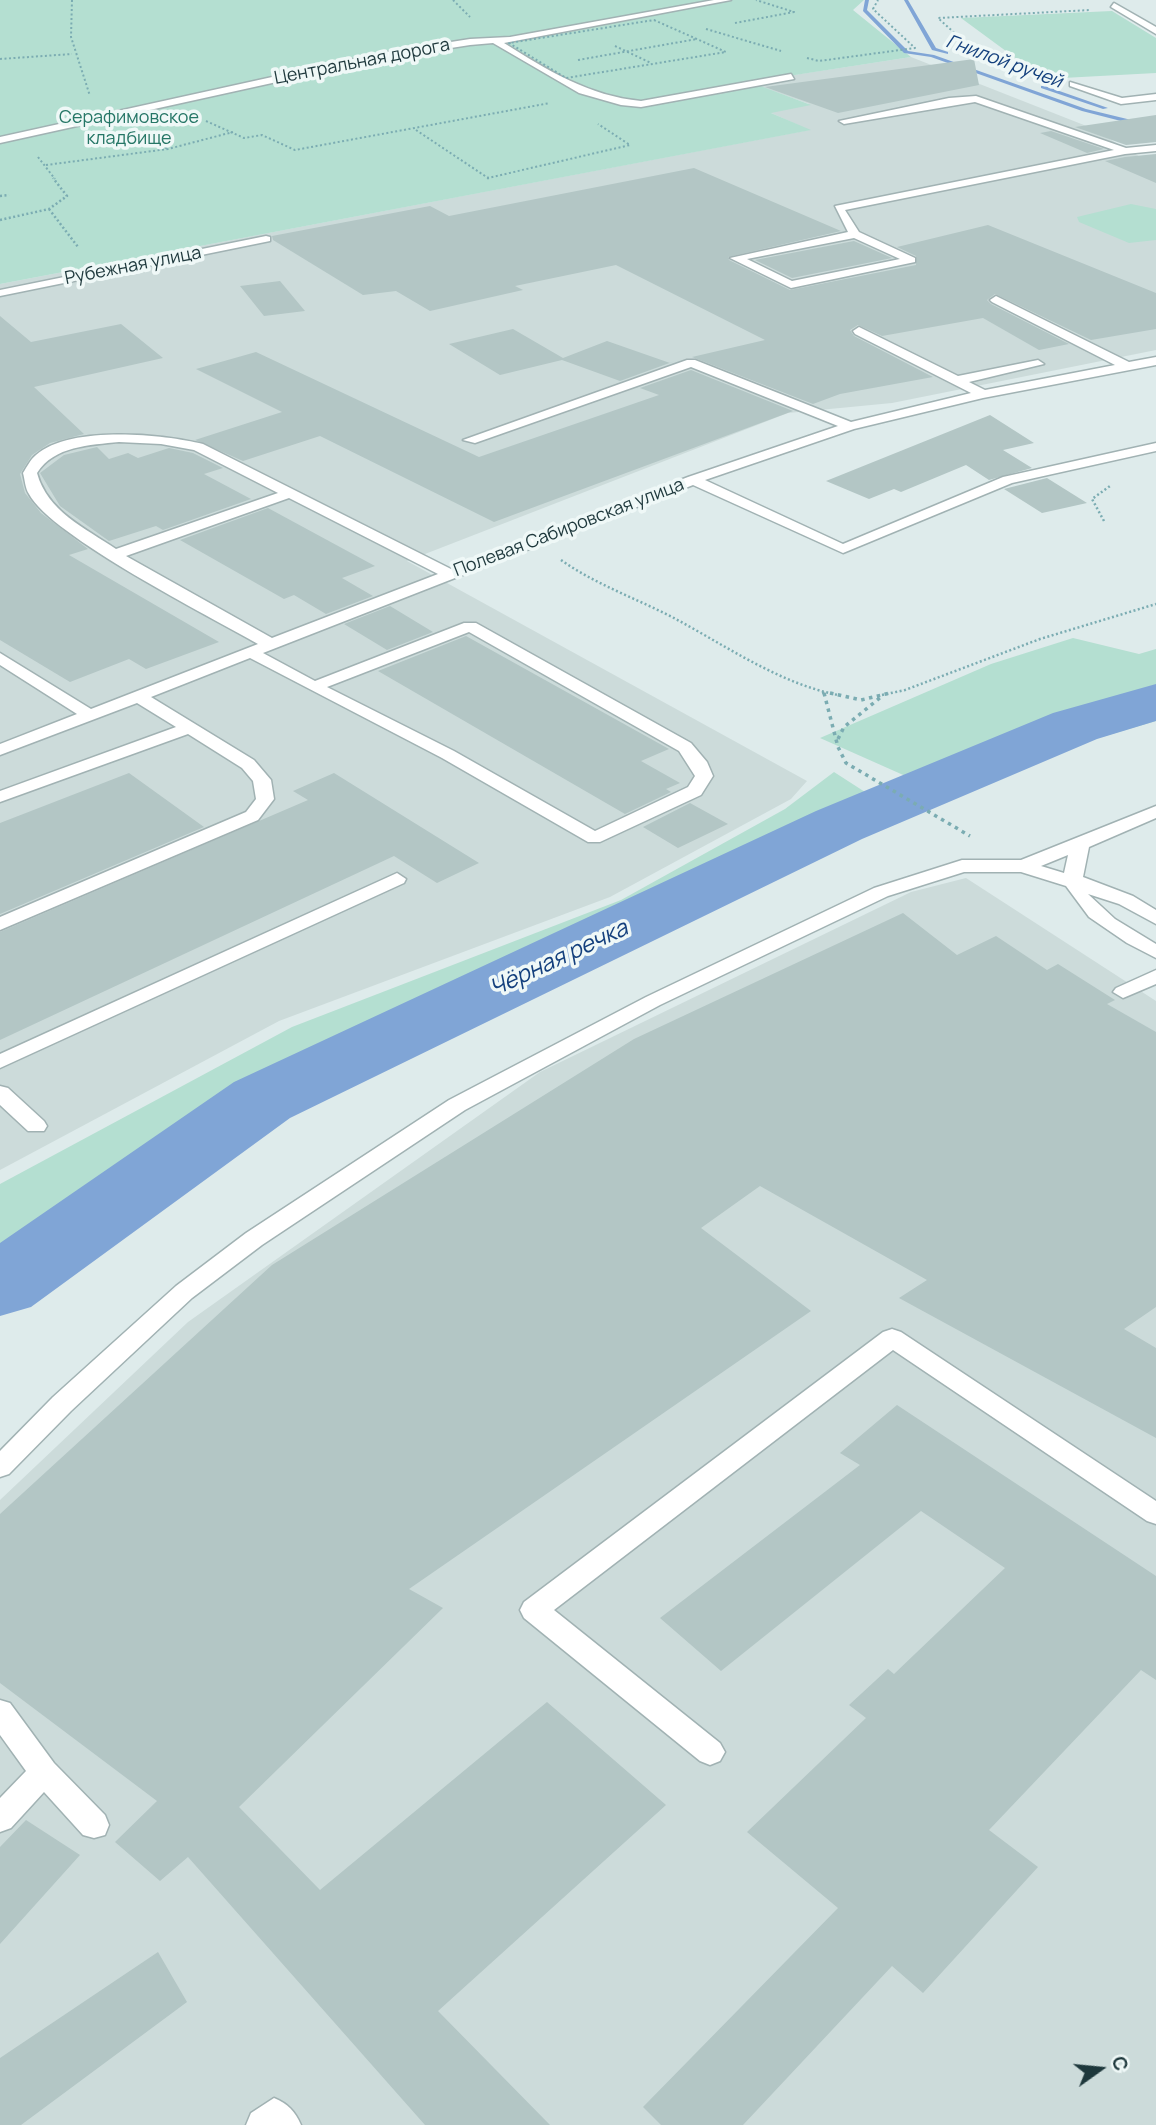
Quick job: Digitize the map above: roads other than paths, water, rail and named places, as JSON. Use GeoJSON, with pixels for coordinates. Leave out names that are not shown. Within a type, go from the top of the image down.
{"type":"FeatureCollection","features":[{"type":"Feature","properties":{"kind":"street","name":"Центральная дорога"},"geometry":{"type":"LineString","coordinates":[[0,140],[381,56],[510,40],[727,0]]}},
{"type":"Feature","properties":{"kind":"street"},"geometry":{"type":"LineString","coordinates":[[1116,7],[1156,31]]}},
{"type":"Feature","properties":{"kind":"street"},"geometry":{"type":"LineString","coordinates":[[493,40],[591,96],[620,104],[641,104],[792,77]]}},
{"type":"Feature","properties":{"kind":"street"},"geometry":{"type":"LineString","coordinates":[[1073,84],[1121,102],[1156,97]]}},
{"type":"Feature","properties":{"kind":"street"},"geometry":{"type":"LineString","coordinates":[[844,121],[949,101],[976,99],[1125,151]]}},
{"type":"Feature","properties":{"kind":"street"},"geometry":{"type":"LineString","coordinates":[[855,234],[736,258],[791,285],[911,260],[855,234],[839,208],[1125,151],[1156,148]]}},
{"type":"Feature","properties":{"kind":"street","name":"Рубежная улица"},"geometry":{"type":"LineString","coordinates":[[0,293],[265,239]]}},
{"type":"Feature","properties":{"kind":"street"},"geometry":{"type":"LineString","coordinates":[[996,300],[1128,367]]}},
{"type":"Feature","properties":{"kind":"street"},"geometry":{"type":"LineString","coordinates":[[859,331],[983,394]]}},
{"type":"Feature","properties":{"kind":"street","name":"Полевая Сабировская улица"},"geometry":{"type":"LineString","coordinates":[[0,750],[693,480],[850,426],[983,394],[1156,361]]}},
{"type":"Feature","properties":{"kind":"street"},"geometry":{"type":"LineString","coordinates":[[470,440],[691,363],[850,426]]}},
{"type":"Feature","properties":{"kind":"street"},"geometry":{"type":"LineString","coordinates":[[958,380],[1038,364]]}},
{"type":"Feature","properties":{"kind":"street"},"geometry":{"type":"LineString","coordinates":[[272,645],[114,555],[52,512],[35,493],[30,473],[41,457],[74,446],[111,439],[173,440],[198,447],[450,574]]}},
{"type":"Feature","properties":{"kind":"street"},"geometry":{"type":"LineString","coordinates":[[693,480],[843,549],[1009,480],[1156,447]]}},
{"type":"Feature","properties":{"kind":"street"},"geometry":{"type":"LineString","coordinates":[[114,555],[290,493]]}},
{"type":"Feature","properties":{"kind":"street"},"geometry":{"type":"LineString","coordinates":[[252,653],[313,687],[426,742],[594,838],[695,791],[704,776],[698,762],[685,747],[470,626],[313,687]]}},
{"type":"Feature","properties":{"kind":"street"},"geometry":{"type":"LineString","coordinates":[[0,658],[92,716]]}},
{"type":"Feature","properties":{"kind":"street"},"geometry":{"type":"LineString","coordinates":[[0,923],[252,816],[265,799],[262,780],[248,764],[139,697]]}},
{"type":"Feature","properties":{"kind":"street"},"geometry":{"type":"LineString","coordinates":[[0,797],[189,728]]}},
{"type":"Feature","properties":{"kind":"street"},"geometry":{"type":"LineString","coordinates":[[1023,866],[1156,811]]}},
{"type":"Feature","properties":{"kind":"street"},"geometry":{"type":"LineString","coordinates":[[1081,844],[1074,876],[1094,913],[1156,952]]}},
{"type":"Feature","properties":{"kind":"street"},"geometry":{"type":"LineString","coordinates":[[0,1467],[62,1405],[184,1292],[254,1239],[457,1105],[653,1001],[881,892],[962,866],[1023,866],[1074,876],[1126,900],[1156,918]]}},
{"type":"Feature","properties":{"kind":"street"},"geometry":{"type":"LineString","coordinates":[[0,1062],[397,879]]}},
{"type":"Feature","properties":{"kind":"street"},"geometry":{"type":"LineString","coordinates":[[1123,992],[1156,975]]}},
{"type":"Feature","properties":{"kind":"street"},"geometry":{"type":"LineString","coordinates":[[0,1093],[36,1126]]}},
{"type":"Feature","properties":{"kind":"street"},"geometry":{"type":"LineString","coordinates":[[710,1752],[534,1610],[892,1338],[1156,1514]]}},
{"type":"Feature","properties":{"kind":"street"},"geometry":{"type":"LineString","coordinates":[[0,1712],[44,1772],[94,1825]]}},
{"type":"Feature","properties":{"kind":"street"},"geometry":{"type":"LineString","coordinates":[[0,1819],[44,1772]]}},
{"type":"Feature","properties":{"kind":"street"},"geometry":{"type":"LineString","coordinates":[[263,2125],[274,2115],[284,2125]]}},
{"type":"Feature","properties":{"kind":"waterway","name":"Гнилой ручей"},"geometry":{"type":"LineString","coordinates":[[867,0],[865,10],[906,52],[932,56],[1084,110],[1156,128]]}},
{"type":"Feature","properties":{"kind":"waterway"},"geometry":{"type":"LineString","coordinates":[[906,0],[934,49],[946,53]]}},
{"type":"Feature","properties":{"kind":"waterway"},"geometry":{"type":"LineString","coordinates":[[1043,87],[1105,108]]}},
{"type":"Feature","properties":{"kind":"waterway","name":"Чёрная речка"},"geometry":{"type":"LineString","coordinates":[[0,1286],[262,1100],[839,825],[1075,726],[1156,702]]}},
{"type":"Feature","properties":{"kind":"park label","name":"Серафимовское кладбище"},"geometry":{"type":"Point","coordinates":[129,128]}}]}
